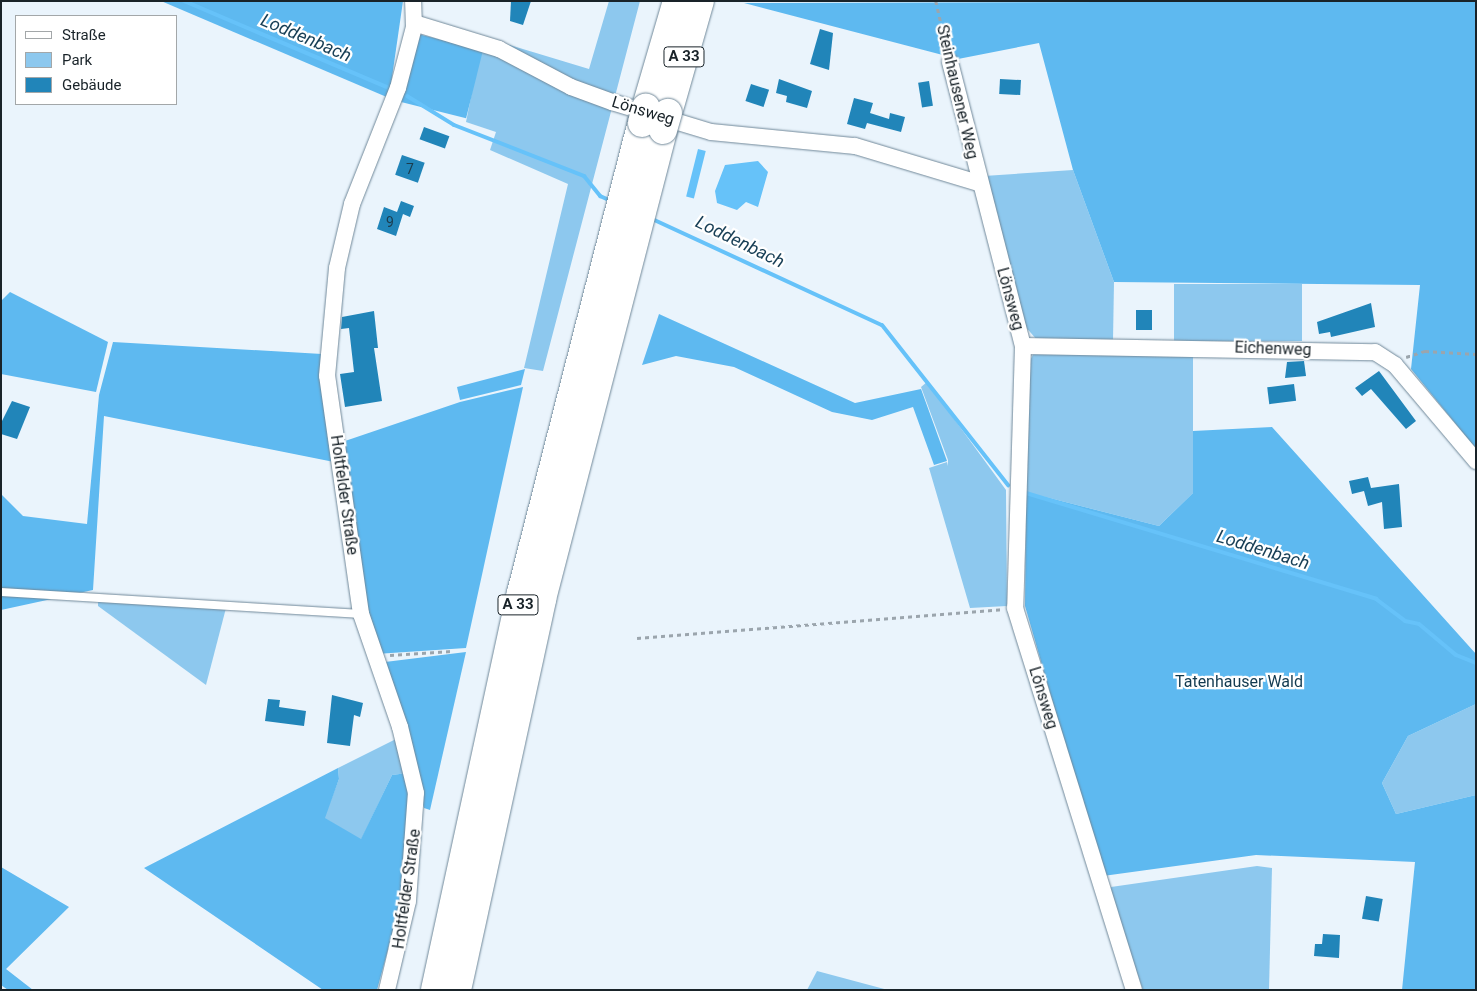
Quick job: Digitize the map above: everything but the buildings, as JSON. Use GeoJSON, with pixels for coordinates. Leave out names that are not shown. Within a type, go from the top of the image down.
{"type":"FeatureCollection","features":[{"type":"Feature","properties":{"kind":"highway","name":"A 33"},"geometry":{"type":"LineString","coordinates":[[435,990],[521,593],[655,118],[677,1]]}},
{"type":"Feature","properties":{"kind":"highway","name":"A 33"},"geometry":{"type":"LineString","coordinates":[[655,118],[700,1]]}},
{"type":"Feature","properties":{"kind":"highway","name":"A 33"},"geometry":{"type":"LineString","coordinates":[[457,990],[624,227]]}},
{"type":"Feature","properties":{"kind":"street","name":"Holtfelder Straße"},"geometry":{"type":"LineString","coordinates":[[386,990],[408,901],[416,793],[376,656],[361,614],[327,376],[337,268],[352,204],[398,88],[414,23],[413,1]]}},
{"type":"Feature","properties":{"kind":"street","name":"Lönsweg"},"geometry":{"type":"LineString","coordinates":[[414,23],[499,49],[604,99],[711,132],[855,146],[978,182],[1023,346],[1015,608],[1134,990]]}},
{"type":"Feature","properties":{"kind":"street","name":"Steinhausener Weg"},"geometry":{"type":"LineString","coordinates":[[950,62],[978,182]]}},
{"type":"Feature","properties":{"kind":"street","name":"Eichenweg"},"geometry":{"type":"LineString","coordinates":[[1023,346],[1375,352],[1394,365],[1476,461]]}},
{"type":"Feature","properties":{"kind":"lane"},"geometry":{"type":"LineString","coordinates":[[1,592],[361,614]]}},
{"type":"Feature","properties":{"kind":"path","name":"Steinhausener Weg"},"geometry":{"type":"LineString","coordinates":[[936,1],[950,62]]}},
{"type":"Feature","properties":{"kind":"path"},"geometry":{"type":"LineString","coordinates":[[1394,365],[1425,351],[1476,354]]}},
{"type":"Feature","properties":{"kind":"path"},"geometry":{"type":"LineString","coordinates":[[637,638],[1015,608]]}},
{"type":"Feature","properties":{"kind":"path"},"geometry":{"type":"LineString","coordinates":[[376,656],[452,651]]}},
{"type":"Feature","properties":{"kind":"green space"},"geometry":{"type":"Polygon","coordinates":[[[161,1],[403,1],[389,98],[161,1]]]}},
{"type":"Feature","properties":{"kind":"green space"},"geometry":{"type":"Polygon","coordinates":[[[609,1],[640,1],[543,371],[524,368],[568,184],[490,150],[496,132],[466,122],[483,37],[589,69],[609,1]]]}},
{"type":"Feature","properties":{"kind":"green space"},"geometry":{"type":"Polygon","coordinates":[[[1476,1],[1476,449],[1411,369],[1420,285],[1114,282],[1073,170],[1039,43],[958,59],[744,3],[1476,1]]]}},
{"type":"Feature","properties":{"kind":"green space"},"geometry":{"type":"Polygon","coordinates":[[[418,34],[483,50],[466,118],[401,102],[418,34]]]}},
{"type":"Feature","properties":{"kind":"green space"},"geometry":{"type":"Polygon","coordinates":[[[1073,170],[1114,282],[1113,340],[1038,341],[1023,324],[984,176],[1073,170]]]}},
{"type":"Feature","properties":{"kind":"green space"},"geometry":{"type":"Polygon","coordinates":[[[1174,284],[1302,284],[1302,341],[1174,341],[1174,284]]]}},
{"type":"Feature","properties":{"kind":"green space"},"geometry":{"type":"Polygon","coordinates":[[[10,292],[108,342],[96,392],[1,374],[1,301],[10,292]]]}},
{"type":"Feature","properties":{"kind":"green space"},"geometry":{"type":"Polygon","coordinates":[[[659,314],[855,403],[921,389],[947,461],[934,465],[913,407],[872,420],[832,412],[734,367],[676,356],[642,365],[659,314]]]}},
{"type":"Feature","properties":{"kind":"green space"},"geometry":{"type":"Polygon","coordinates":[[[113,342],[322,354],[334,462],[104,416],[93,590],[1,610],[1,494],[23,516],[87,524],[99,395],[113,342]]]}},
{"type":"Feature","properties":{"kind":"green space"},"geometry":{"type":"Polygon","coordinates":[[[1034,353],[1193,356],[1193,493],[1159,526],[1026,492],[1027,366],[1034,353]]]}},
{"type":"Feature","properties":{"kind":"green space"},"geometry":{"type":"Polygon","coordinates":[[[525,369],[521,385],[460,400],[457,387],[525,369]]]}},
{"type":"Feature","properties":{"kind":"green space"},"geometry":{"type":"Polygon","coordinates":[[[927,382],[1006,490],[1007,606],[970,608],[929,468],[947,462],[948,466],[948,460],[921,387],[927,382]]]}},
{"type":"Feature","properties":{"kind":"green space"},"geometry":{"type":"Polygon","coordinates":[[[523,387],[466,648],[376,654],[354,524],[345,441],[460,402],[523,387]]]}},
{"type":"Feature","properties":{"kind":"green space","name":"Tatenhauser Wald"},"geometry":{"type":"Polygon","coordinates":[[[1272,427],[1476,654],[1476,704],[1408,736],[1382,783],[1396,814],[1476,795],[1476,990],[1402,990],[1415,862],[1256,855],[1103,876],[1025,606],[1026,492],[1159,526],[1193,493],[1193,431],[1272,427]]]}},
{"type":"Feature","properties":{"kind":"green space"},"geometry":{"type":"Polygon","coordinates":[[[98,600],[226,608],[206,685],[98,606],[98,600]]]}},
{"type":"Feature","properties":{"kind":"green space"},"geometry":{"type":"Polygon","coordinates":[[[466,652],[430,810],[424,808],[385,662],[466,652]]]}},
{"type":"Feature","properties":{"kind":"green space"},"geometry":{"type":"Polygon","coordinates":[[[1476,704],[1476,795],[1396,814],[1382,783],[1408,736],[1476,704]]]}},
{"type":"Feature","properties":{"kind":"green space"},"geometry":{"type":"Polygon","coordinates":[[[398,738],[407,773],[392,775],[361,840],[324,818],[339,779],[338,768],[398,738]]]}},
{"type":"Feature","properties":{"kind":"green space"},"geometry":{"type":"Polygon","coordinates":[[[338,768],[339,779],[325,818],[361,839],[392,775],[407,773],[410,823],[402,898],[377,990],[323,990],[144,868],[338,768]]]}},
{"type":"Feature","properties":{"kind":"green space"},"geometry":{"type":"Polygon","coordinates":[[[1257,866],[1272,868],[1269,990],[1143,990],[1109,893],[1111,887],[1257,866]]]}},
{"type":"Feature","properties":{"kind":"green space"},"geometry":{"type":"Polygon","coordinates":[[[1,867],[69,907],[6,969],[33,990],[8,990],[1,985],[1,867]]]}},
{"type":"Feature","properties":{"kind":"green space"},"geometry":{"type":"Polygon","coordinates":[[[817,971],[888,990],[807,990],[817,971]]]}},
{"type":"Feature","properties":{"kind":"shaded area"},"geometry":{"type":"Polygon","coordinates":[[[698,149],[706,151],[694,198],[686,197],[698,149]]]}},
{"type":"Feature","properties":{"kind":"shaded area"},"geometry":{"type":"Polygon","coordinates":[[[758,161],[768,172],[758,207],[746,202],[737,210],[717,203],[715,191],[725,165],[758,161]]]}},
{"type":"Feature","properties":{"kind":"waterway","name":"Loddenbach"},"geometry":{"type":"LineString","coordinates":[[184,1],[389,88]]}},
{"type":"Feature","properties":{"kind":"waterway","name":"Loddenbach"},"geometry":{"type":"LineString","coordinates":[[407,96],[454,125],[584,176],[600,196],[611,201]]}},
{"type":"Feature","properties":{"kind":"waterway","name":"Loddenbach"},"geometry":{"type":"LineString","coordinates":[[650,218],[882,325],[1008,485]]}},
{"type":"Feature","properties":{"kind":"waterway","name":"Loddenbach"},"geometry":{"type":"LineString","coordinates":[[1026,493],[1376,599],[1405,621],[1419,624],[1456,655],[1476,663]]}}]}
